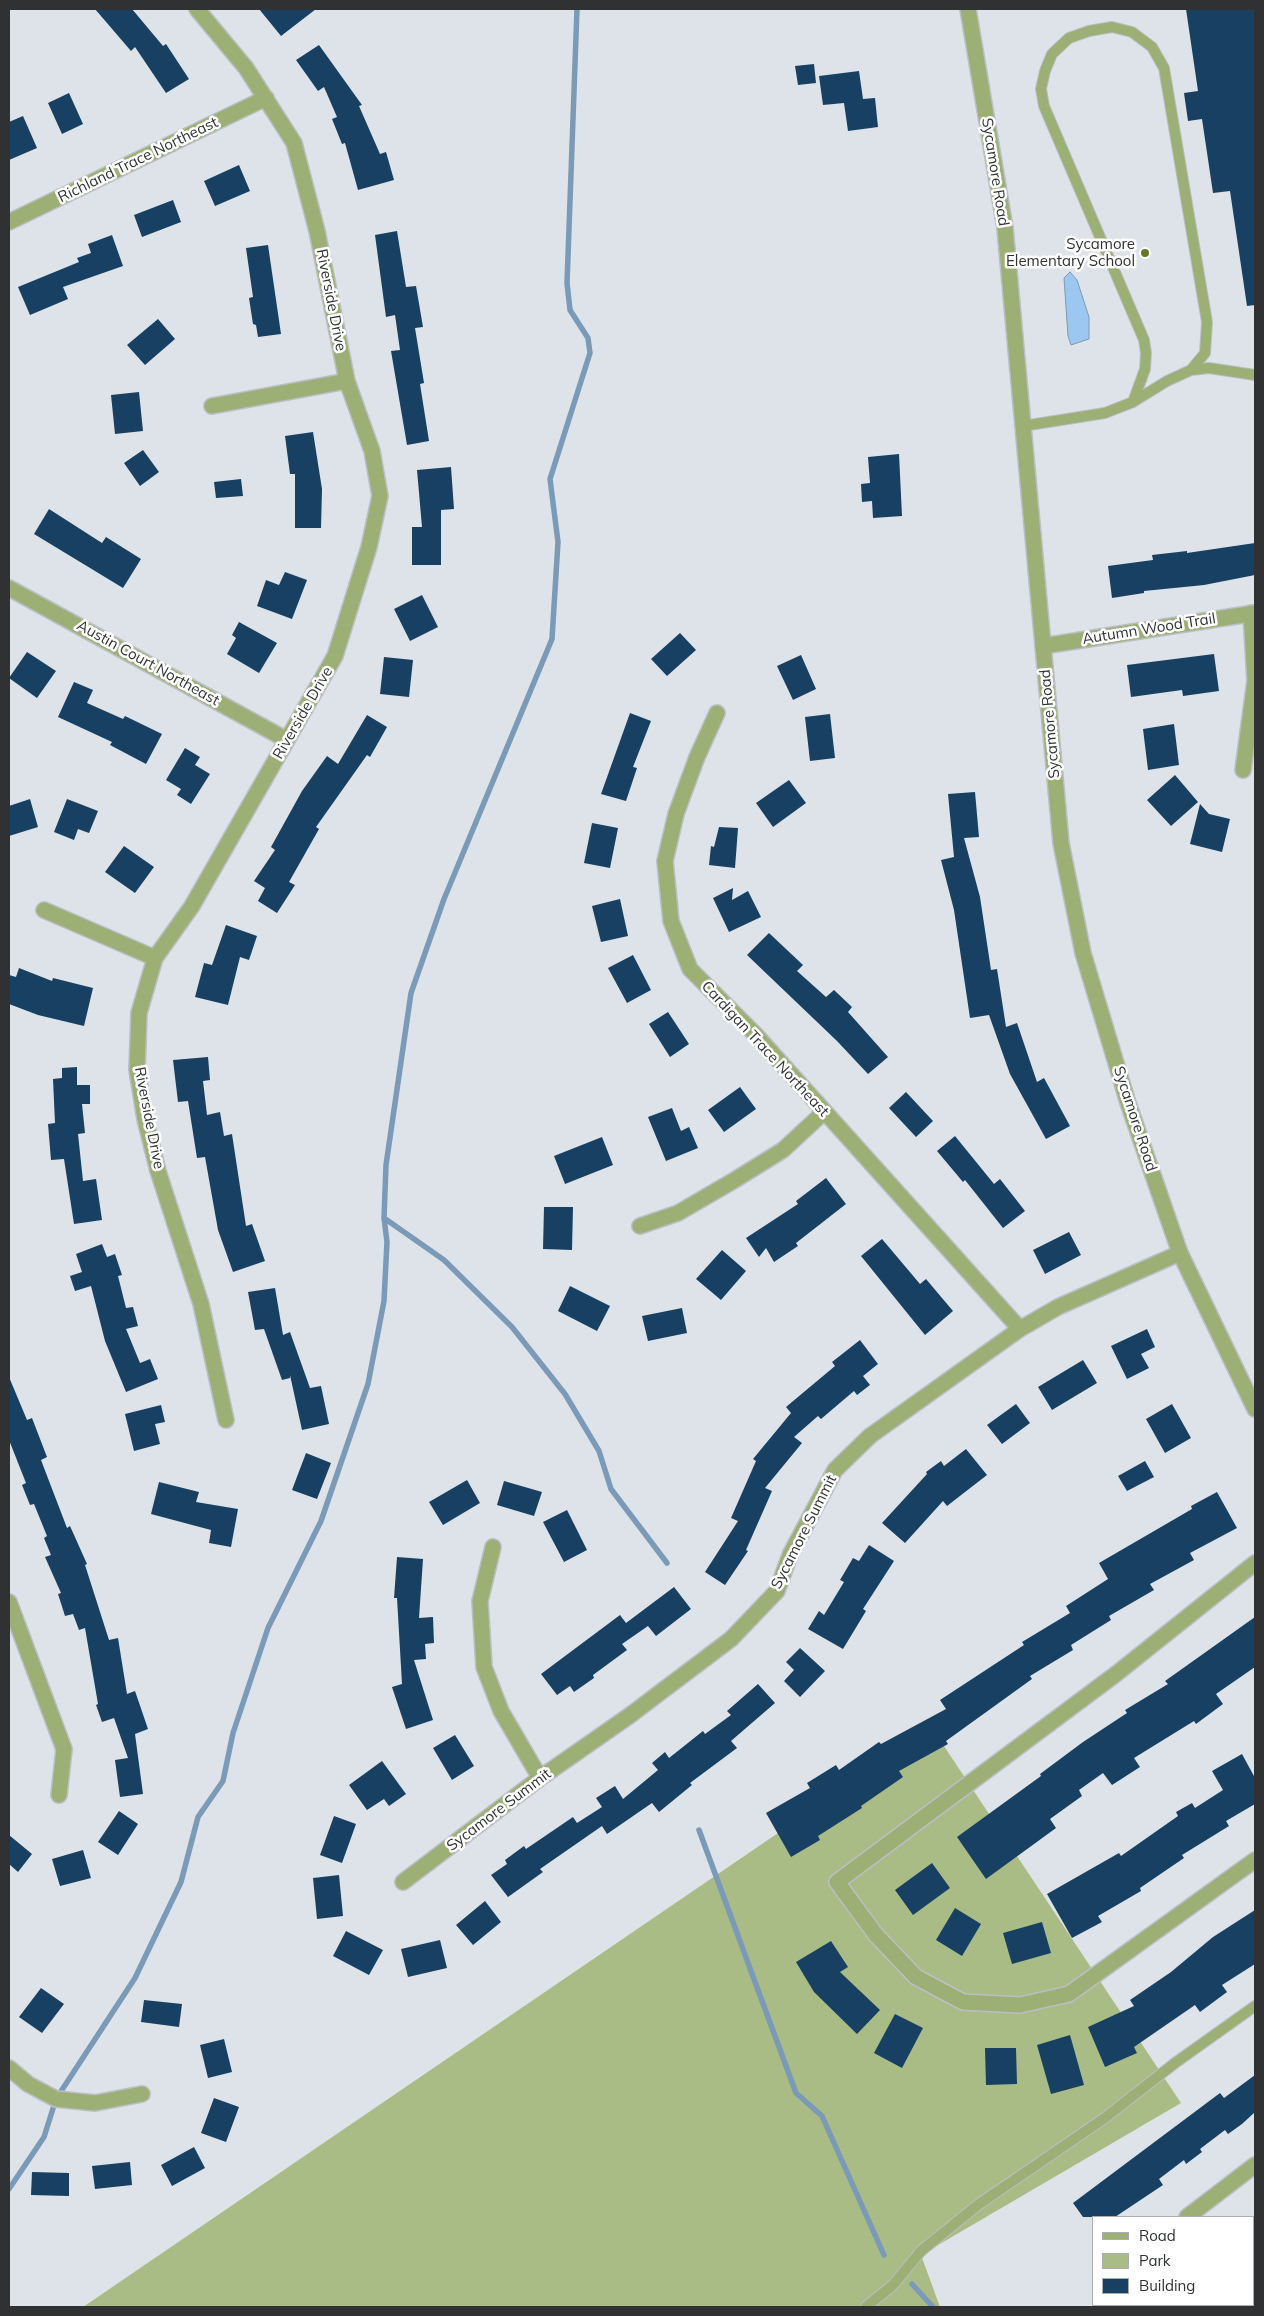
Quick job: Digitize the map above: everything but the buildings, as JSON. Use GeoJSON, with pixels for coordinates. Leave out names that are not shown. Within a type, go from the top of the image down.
{"type":"FeatureCollection","features":[{"type":"Feature","properties":{"kind":"street","name":"Riverside Drive"},"geometry":{"type":"LineString","coordinates":[[197,9],[246,68],[294,143],[317,231],[347,381],[372,451],[380,496],[369,547],[335,656],[192,906],[155,958],[139,1013],[137,1070],[158,1171],[201,1304],[226,1420]]}},
{"type":"Feature","properties":{"kind":"street","name":"Sycamore Road"},"geometry":{"type":"LineString","coordinates":[[968,9],[1005,228],[1061,843],[1084,958],[1128,1103],[1180,1254],[1255,1409]]}},
{"type":"Feature","properties":{"kind":"street","name":"Richland Trace Northeast"},"geometry":{"type":"LineString","coordinates":[[9,222],[266,98]]}},
{"type":"Feature","properties":{"kind":"street"},"geometry":{"type":"LineString","coordinates":[[212,406],[347,381]]}},
{"type":"Feature","properties":{"kind":"street","name":"Austin Court Northeast"},"geometry":{"type":"LineString","coordinates":[[9,588],[288,740]]}},
{"type":"Feature","properties":{"kind":"street"},"geometry":{"type":"LineString","coordinates":[[1243,770],[1255,681],[1253,613]]}},
{"type":"Feature","properties":{"kind":"street","name":"Autumn Wood Trail"},"geometry":{"type":"LineString","coordinates":[[1043,646],[1253,613]]}},
{"type":"Feature","properties":{"kind":"street","name":"Cardigan Trace Northeast"},"geometry":{"type":"LineString","coordinates":[[717,714],[696,757],[676,814],[665,861],[671,921],[690,969],[755,1034],[1020,1329]]}},
{"type":"Feature","properties":{"kind":"street"},"geometry":{"type":"LineString","coordinates":[[44,910],[155,958]]}},
{"type":"Feature","properties":{"kind":"street"},"geometry":{"type":"LineString","coordinates":[[640,1226],[678,1213],[733,1181],[783,1150],[824,1112]]}},
{"type":"Feature","properties":{"kind":"street","name":"Sycamore Summit"},"geometry":{"type":"LineString","coordinates":[[403,1882],[540,1778],[629,1716],[731,1639],[777,1591],[790,1555],[835,1470],[870,1436],[1020,1329],[1058,1307],[1180,1254]]}},
{"type":"Feature","properties":{"kind":"street"},"geometry":{"type":"LineString","coordinates":[[493,1548],[480,1601],[484,1667],[501,1711],[540,1778]]}},
{"type":"Feature","properties":{"kind":"street"},"geometry":{"type":"LineString","coordinates":[[1255,1563],[1116,1674],[837,1882],[876,1935],[916,1977],[963,2002],[1020,2005],[1069,1994],[1255,1860]]}},
{"type":"Feature","properties":{"kind":"street"},"geometry":{"type":"LineString","coordinates":[[9,1602],[15,1639],[45,1693],[64,1749],[59,1794]]}},
{"type":"Feature","properties":{"kind":"street"},"geometry":{"type":"LineString","coordinates":[[9,2068],[28,2084],[56,2099],[95,2103],[142,2094]]}},
{"type":"Feature","properties":{"kind":"street"},"geometry":{"type":"LineString","coordinates":[[1188,2216],[1255,2165]]}},
{"type":"Feature","properties":{"kind":"lane"},"geometry":{"type":"LineString","coordinates":[[1133,402],[1145,369],[1146,353],[1144,340],[1044,106],[1041,89],[1045,71],[1052,54],[1070,38],[1089,31],[1112,27],[1132,32],[1152,47],[1164,68],[1207,322],[1205,353],[1192,370]]}},
{"type":"Feature","properties":{"kind":"lane"},"geometry":{"type":"LineString","coordinates":[[1023,426],[1105,413],[1133,402],[1167,381],[1192,370],[1209,368],[1255,375]]}},
{"type":"Feature","properties":{"kind":"lane"},"geometry":{"type":"LineString","coordinates":[[866,2307],[892,2285],[921,2251],[979,2204],[1106,2117],[1175,2063],[1255,2006]]}},
{"type":"Feature","properties":{"kind":"green space"},"geometry":{"type":"Polygon","coordinates":[[[932,1728],[1181,2103],[921,2255],[940,2307],[83,2307],[932,1728]]]}},
{"type":"Feature","properties":{"kind":"water"},"geometry":{"type":"Polygon","coordinates":[[[1070,272],[1077,280],[1089,317],[1089,339],[1071,345],[1068,336],[1064,278],[1070,272]]]}},
{"type":"Feature","properties":{"kind":"waterway"},"geometry":{"type":"LineString","coordinates":[[9,2189],[44,2137],[56,2099],[135,1978],[181,1882],[198,1817],[223,1781],[233,1733],[268,1628],[321,1521],[368,1384],[384,1301],[387,1242],[384,1218],[386,1165],[411,993],[444,899],[552,639],[558,542],[550,479],[590,353],[588,338],[570,310],[567,283],[577,9]]}},
{"type":"Feature","properties":{"kind":"waterway"},"geometry":{"type":"LineString","coordinates":[[384,1218],[444,1260],[512,1327],[565,1394],[599,1451],[611,1489],[667,1563]]}},
{"type":"Feature","properties":{"kind":"waterway"},"geometry":{"type":"LineString","coordinates":[[699,1830],[796,2093],[822,2116],[884,2255]]}},
{"type":"Feature","properties":{"kind":"waterway"},"geometry":{"type":"LineString","coordinates":[[912,2284],[933,2307]]}},
{"type":"Feature","properties":{"kind":"place","name":"Sycamore Elementary School"},"geometry":{"type":"Point","coordinates":[1145,253]}}]}
